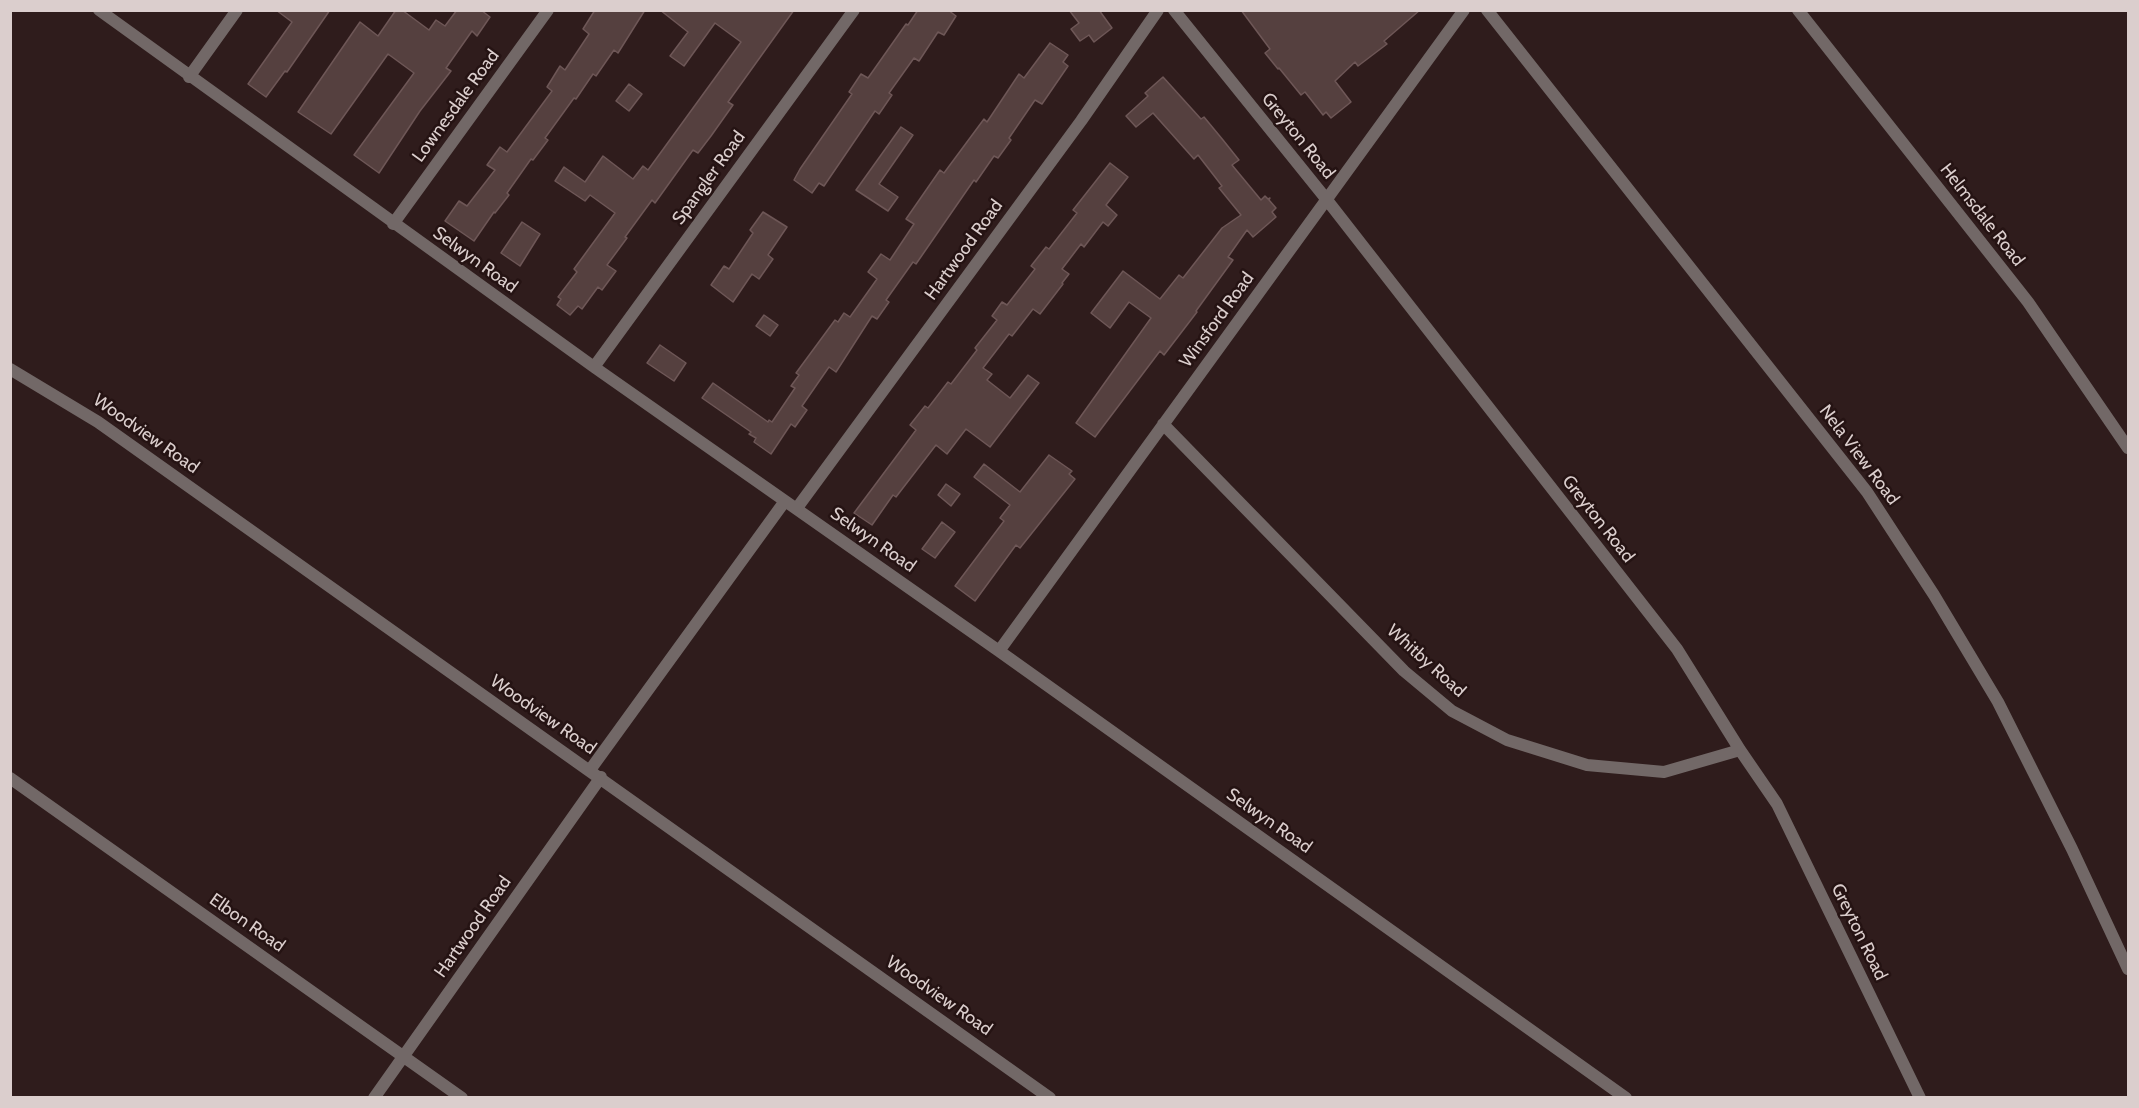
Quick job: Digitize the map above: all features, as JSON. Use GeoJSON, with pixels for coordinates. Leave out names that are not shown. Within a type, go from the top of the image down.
{"type":"FeatureCollection","features":[{"type":"Feature","properties":{"kind":"street","name":"Selwyn Road"},"geometry":{"type":"LineString","coordinates":[[99,10],[393,224],[999,651],[1626,1098]]}},
{"type":"Feature","properties":{"kind":"street"},"geometry":{"type":"LineString","coordinates":[[189,77],[237,10]]}},
{"type":"Feature","properties":{"kind":"street","name":"Lownesdale Road"},"geometry":{"type":"LineString","coordinates":[[393,224],[548,10]]}},
{"type":"Feature","properties":{"kind":"street","name":"Spangler Road"},"geometry":{"type":"LineString","coordinates":[[594,367],[854,10]]}},
{"type":"Feature","properties":{"kind":"street","name":"Hartwood Road"},"geometry":{"type":"LineString","coordinates":[[796,508],[1081,120],[1158,10]]}},
{"type":"Feature","properties":{"kind":"street","name":"Greyton Road"},"geometry":{"type":"LineString","coordinates":[[1174,10],[1327,200],[1677,650],[1777,804],[1920,1098]]}},
{"type":"Feature","properties":{"kind":"street","name":"Winsford Road"},"geometry":{"type":"LineString","coordinates":[[999,651],[1464,10]]}},
{"type":"Feature","properties":{"kind":"street","name":"Nela View Road"},"geometry":{"type":"LineString","coordinates":[[1487,10],[1867,492],[1934,595],[1998,702],[2072,849],[2128,969]]}},
{"type":"Feature","properties":{"kind":"street","name":"Helmsdale Road"},"geometry":{"type":"LineString","coordinates":[[1798,10],[2028,302],[2128,448]]}},
{"type":"Feature","properties":{"kind":"street","name":"Woodview Road"},"geometry":{"type":"LineString","coordinates":[[10,369],[98,422],[1050,1098]]}},
{"type":"Feature","properties":{"kind":"street","name":"Whitby Road"},"geometry":{"type":"LineString","coordinates":[[1163,424],[1404,671],[1452,711],[1507,740],[1587,765],[1664,772],[1740,750]]}},
{"type":"Feature","properties":{"kind":"street"},"geometry":{"type":"LineString","coordinates":[[590,770],[785,501]]}},
{"type":"Feature","properties":{"kind":"street","name":"Hartwood Road"},"geometry":{"type":"LineString","coordinates":[[374,1098],[601,777]]}},
{"type":"Feature","properties":{"kind":"street","name":"Elbon Road"},"geometry":{"type":"LineString","coordinates":[[10,778],[462,1098]]}},
{"type":"Feature","properties":{"kind":"building"},"geometry":{"type":"Polygon","coordinates":[[[276,10],[330,10],[287,72],[285,71],[266,97],[248,84],[292,22],[276,10]]]}},
{"type":"Feature","properties":{"kind":"building"},"geometry":{"type":"Polygon","coordinates":[[[396,10],[402,10],[429,30],[436,20],[445,26],[457,10],[481,10],[490,17],[477,36],[472,31],[446,68],[451,71],[420,111],[379,173],[354,155],[414,73],[388,54],[331,134],[298,112],[360,22],[378,36],[396,10]]]}},
{"type":"Feature","properties":{"kind":"building"},"geometry":{"type":"Polygon","coordinates":[[[595,10],[645,10],[618,53],[614,50],[596,76],[593,74],[576,99],[574,98],[545,138],[548,140],[533,160],[531,159],[507,193],[509,195],[474,241],[445,221],[459,201],[467,206],[495,170],[487,165],[500,147],[507,152],[552,91],[547,87],[560,66],[565,70],[589,34],[583,29],[595,10]]]}},
{"type":"Feature","properties":{"kind":"building"},"geometry":{"type":"Polygon","coordinates":[[[660,10],[794,10],[728,102],[733,105],[711,136],[698,153],[693,150],[655,203],[652,200],[625,237],[627,238],[607,265],[616,271],[602,290],[598,287],[582,309],[578,306],[570,315],[557,305],[561,299],[558,297],[577,272],[574,269],[615,213],[590,195],[585,201],[555,181],[564,167],[585,182],[603,156],[633,179],[643,166],[648,170],[741,42],[715,23],[684,66],[670,56],[688,32],[660,10]]]}},
{"type":"Feature","properties":{"kind":"building"},"geometry":{"type":"Polygon","coordinates":[[[918,10],[948,10],[956,16],[944,35],[938,32],[919,61],[914,58],[889,93],[892,95],[879,114],[875,111],[824,186],[819,183],[812,193],[794,180],[800,169],[852,94],[849,92],[861,74],[868,78],[918,10]]]}},
{"type":"Feature","properties":{"kind":"building"},"geometry":{"type":"Polygon","coordinates":[[[1069,10],[1099,10],[1112,28],[1094,42],[1089,35],[1080,41],[1071,29],[1079,23],[1069,10]]]}},
{"type":"Feature","properties":{"kind":"building"},"geometry":{"type":"Polygon","coordinates":[[[1241,10],[1420,10],[1384,41],[1387,44],[1358,66],[1355,62],[1335,81],[1351,102],[1331,118],[1326,112],[1323,115],[1305,92],[1301,95],[1278,69],[1265,53],[1270,49],[1241,10]]]}},
{"type":"Feature","properties":{"kind":"building"},"geometry":{"type":"Polygon","coordinates":[[[1050,43],[1068,55],[1063,62],[1068,66],[1042,104],[1035,100],[998,158],[994,156],[976,182],[974,180],[916,264],[913,262],[886,300],[889,302],[877,319],[872,316],[836,372],[829,367],[802,406],[807,410],[795,427],[791,424],[771,454],[754,442],[756,438],[749,434],[751,432],[702,398],[713,383],[768,422],[769,420],[772,422],[795,388],[791,386],[799,375],[796,373],[835,320],[838,322],[844,313],[850,317],[877,279],[868,272],[881,254],[890,260],[914,224],[906,219],[940,170],[944,173],[984,119],[987,122],[1019,74],[1024,78],[1050,43]]]}},
{"type":"Feature","properties":{"kind":"building"},"geometry":{"type":"Polygon","coordinates":[[[1163,77],[1201,119],[1204,117],[1239,160],[1232,165],[1261,200],[1265,196],[1270,198],[1269,200],[1276,208],[1272,212],[1276,217],[1253,237],[1247,230],[1228,257],[1233,260],[1197,312],[1164,355],[1160,351],[1095,437],[1076,423],[1151,318],[1129,302],[1110,328],[1091,313],[1123,271],[1160,299],[1179,275],[1183,278],[1222,228],[1241,215],[1219,188],[1222,186],[1198,155],[1194,159],[1153,113],[1136,127],[1126,116],[1148,96],[1145,93],[1163,77]]]}},
{"type":"Feature","properties":{"kind":"building"},"geometry":{"type":"Polygon","coordinates":[[[629,84],[642,94],[629,111],[616,101],[629,84]]]}},
{"type":"Feature","properties":{"kind":"building"},"geometry":{"type":"Polygon","coordinates":[[[901,127],[913,135],[879,184],[898,197],[888,211],[856,190],[901,127]]]}},
{"type":"Feature","properties":{"kind":"building"},"geometry":{"type":"Polygon","coordinates":[[[1110,163],[1128,177],[1106,205],[1117,215],[1108,226],[1103,222],[1084,247],[1081,244],[1062,269],[1069,274],[1040,314],[1033,309],[1012,336],[1009,334],[983,368],[992,374],[987,380],[1010,398],[1028,375],[1039,383],[990,447],[966,429],[947,454],[936,445],[896,497],[893,495],[872,525],[854,513],[916,430],[910,425],[925,406],[928,408],[948,382],[951,384],[977,350],[975,348],[997,320],[992,316],[1002,302],[1007,305],[1035,269],[1031,266],[1046,247],[1049,249],[1077,213],[1073,210],[1110,163]]]}},
{"type":"Feature","properties":{"kind":"building"},"geometry":{"type":"Polygon","coordinates":[[[763,212],[787,227],[768,255],[773,259],[759,279],[752,274],[733,302],[711,285],[724,266],[729,269],[753,233],[750,230],[763,212]]]}},
{"type":"Feature","properties":{"kind":"building"},"geometry":{"type":"Polygon","coordinates":[[[522,222],[540,234],[520,266],[501,253],[522,222]]]}},
{"type":"Feature","properties":{"kind":"building"},"geometry":{"type":"Polygon","coordinates":[[[764,315],[778,325],[770,336],[756,326],[764,315]]]}},
{"type":"Feature","properties":{"kind":"building"},"geometry":{"type":"Polygon","coordinates":[[[660,345],[686,363],[674,381],[647,363],[660,345]]]}},
{"type":"Feature","properties":{"kind":"building"},"geometry":{"type":"Polygon","coordinates":[[[1049,455],[1072,471],[1069,474],[1075,479],[1020,548],[1016,545],[975,601],[955,586],[1004,521],[1000,518],[1010,505],[974,477],[984,464],[1020,492],[1049,455]]]}},
{"type":"Feature","properties":{"kind":"building"},"geometry":{"type":"Polygon","coordinates":[[[946,484],[960,494],[951,506],[938,495],[946,484]]]}},
{"type":"Feature","properties":{"kind":"building"},"geometry":{"type":"Polygon","coordinates":[[[942,522],[955,532],[935,558],[922,549],[942,522]]]}}]}
